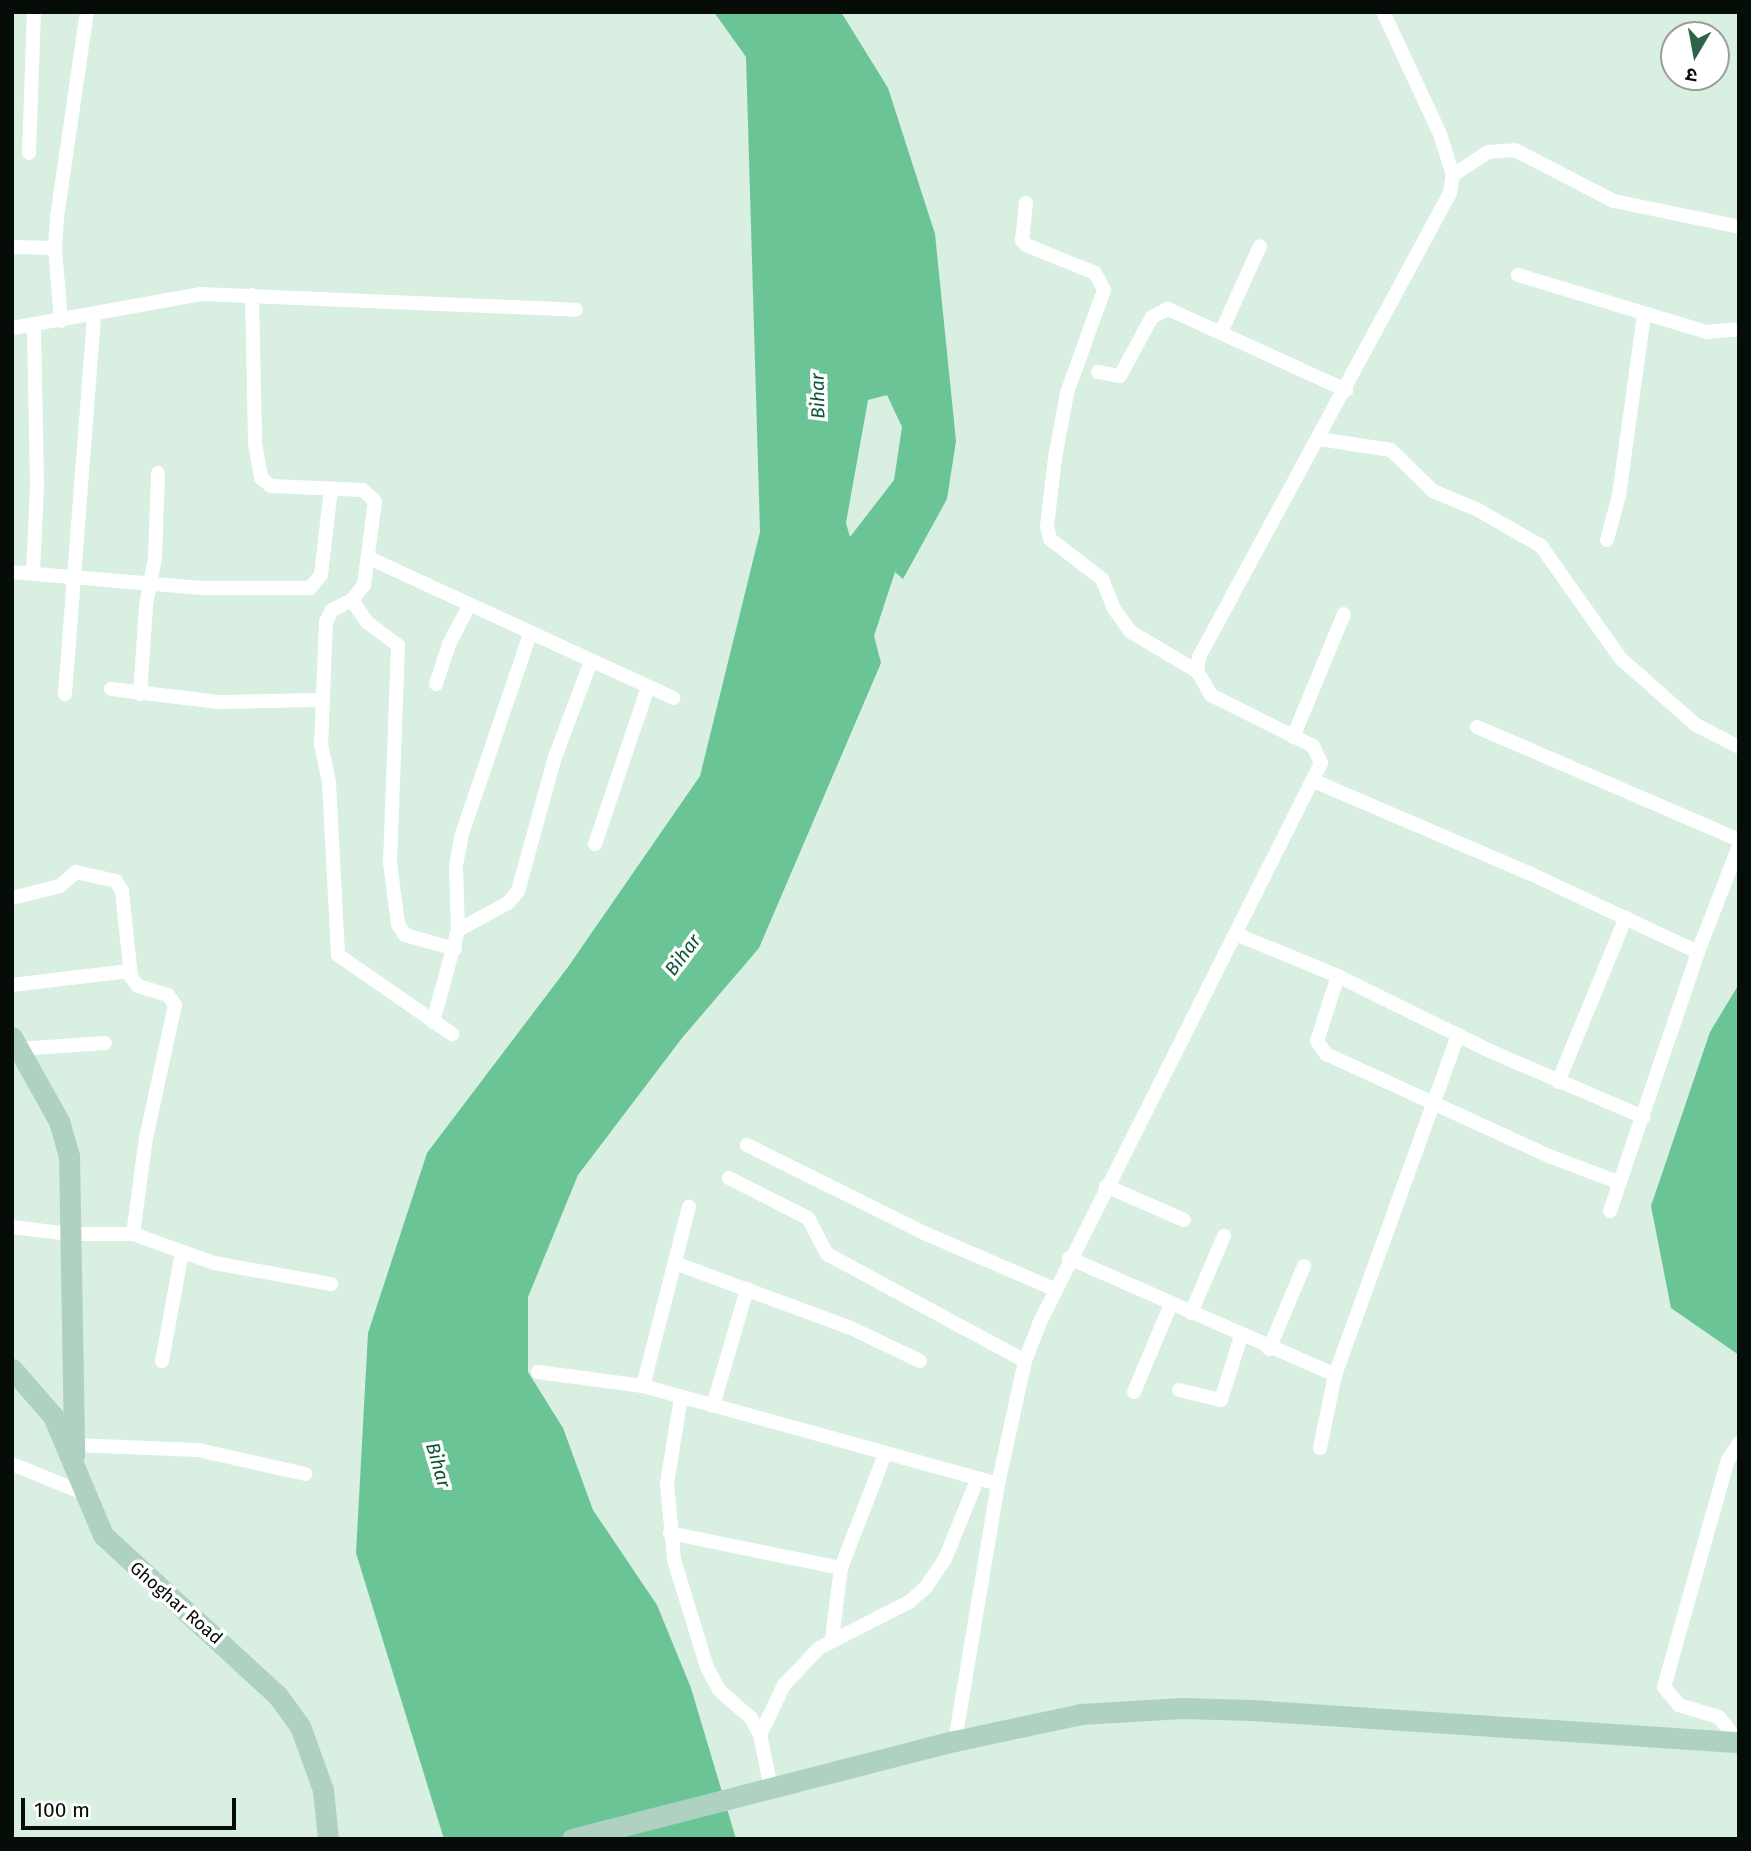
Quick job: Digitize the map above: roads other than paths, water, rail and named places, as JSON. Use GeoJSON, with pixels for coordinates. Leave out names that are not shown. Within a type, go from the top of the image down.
{"type":"FeatureCollection","features":[{"type":"Feature","properties":{"kind":"street"},"geometry":{"type":"LineString","coordinates":[[29,153],[34,12]]}},
{"type":"Feature","properties":{"kind":"street"},"geometry":{"type":"LineString","coordinates":[[61,321],[55,248],[87,12]]}},
{"type":"Feature","properties":{"kind":"street"},"geometry":{"type":"LineString","coordinates":[[1197,671],[1199,657],[1441,212],[1452,175],[1440,134],[1382,12]]}},
{"type":"Feature","properties":{"kind":"street"},"geometry":{"type":"LineString","coordinates":[[1452,175],[1488,152],[1515,150],[1614,201],[1739,227]]}},
{"type":"Feature","properties":{"kind":"street"},"geometry":{"type":"LineString","coordinates":[[955,1741],[998,1484],[1025,1361],[1069,1258],[1238,935],[1314,781],[1320,754],[1211,695],[1197,671],[1131,632],[1114,609],[1102,579],[1050,539],[1047,526],[1055,458],[1067,393],[1104,290],[1095,273],[1026,246],[1021,240],[1026,203]]}},
{"type":"Feature","properties":{"kind":"street"},"geometry":{"type":"LineString","coordinates":[[1221,332],[1260,246]]}},
{"type":"Feature","properties":{"kind":"street"},"geometry":{"type":"LineString","coordinates":[[12,247],[55,248]]}},
{"type":"Feature","properties":{"kind":"street"},"geometry":{"type":"LineString","coordinates":[[1518,275],[1707,332],[1739,329]]}},
{"type":"Feature","properties":{"kind":"street"},"geometry":{"type":"LineString","coordinates":[[12,328],[201,294],[576,310]]}},
{"type":"Feature","properties":{"kind":"street"},"geometry":{"type":"LineString","coordinates":[[252,295],[261,478],[271,486],[363,490],[373,496],[369,558],[364,584],[352,600],[327,615],[321,744],[329,782],[338,955],[453,1034]]}},
{"type":"Feature","properties":{"kind":"street"},"geometry":{"type":"LineString","coordinates":[[1098,372],[1120,376],[1152,317],[1162,310],[1175,310],[1346,390]]}},
{"type":"Feature","properties":{"kind":"street"},"geometry":{"type":"LineString","coordinates":[[65,694],[78,578],[94,314]]}},
{"type":"Feature","properties":{"kind":"street"},"geometry":{"type":"LineString","coordinates":[[1607,540],[1619,495],[1644,315]]}},
{"type":"Feature","properties":{"kind":"street"},"geometry":{"type":"LineString","coordinates":[[33,573],[37,486],[34,326]]}},
{"type":"Feature","properties":{"kind":"street"},"geometry":{"type":"LineString","coordinates":[[1319,439],[1391,450],[1433,491],[1478,510],[1541,546],[1621,659],[1696,725],[1739,747]]}},
{"type":"Feature","properties":{"kind":"street"},"geometry":{"type":"LineString","coordinates":[[140,694],[149,584],[155,558],[158,473]]}},
{"type":"Feature","properties":{"kind":"street"},"geometry":{"type":"LineString","coordinates":[[12,572],[222,589],[315,586],[321,575],[331,489]]}},
{"type":"Feature","properties":{"kind":"street"},"geometry":{"type":"LineString","coordinates":[[369,558],[673,698]]}},
{"type":"Feature","properties":{"kind":"street"},"geometry":{"type":"LineString","coordinates":[[352,600],[368,622],[398,645],[390,863],[398,924],[404,935],[455,949]]}},
{"type":"Feature","properties":{"kind":"street"},"geometry":{"type":"LineString","coordinates":[[436,684],[446,651],[470,606]]}},
{"type":"Feature","properties":{"kind":"street"},"geometry":{"type":"LineString","coordinates":[[1293,737],[1344,614]]}},
{"type":"Feature","properties":{"kind":"street"},"geometry":{"type":"LineString","coordinates":[[433,1022],[458,930],[456,865],[462,834],[530,634]]}},
{"type":"Feature","properties":{"kind":"street"},"geometry":{"type":"LineString","coordinates":[[458,930],[508,903],[518,891],[555,757],[590,661]]}},
{"type":"Feature","properties":{"kind":"street"},"geometry":{"type":"LineString","coordinates":[[596,844],[649,687]]}},
{"type":"Feature","properties":{"kind":"street"},"geometry":{"type":"LineString","coordinates":[[111,689],[250,704],[322,700]]}},
{"type":"Feature","properties":{"kind":"street"},"geometry":{"type":"LineString","coordinates":[[1477,727],[1739,841]]}},
{"type":"Feature","properties":{"kind":"street"},"geometry":{"type":"LineString","coordinates":[[1314,781],[1698,951]]}},
{"type":"Feature","properties":{"kind":"street"},"geometry":{"type":"LineString","coordinates":[[1610,1211],[1698,951],[1739,846]]}},
{"type":"Feature","properties":{"kind":"street"},"geometry":{"type":"LineString","coordinates":[[12,898],[60,886],[76,872],[116,881],[122,891],[129,971],[138,986],[168,995],[175,1011],[146,1138],[133,1234]]}},
{"type":"Feature","properties":{"kind":"street"},"geometry":{"type":"LineString","coordinates":[[1558,1082],[1626,917]]}},
{"type":"Feature","properties":{"kind":"street"},"geometry":{"type":"LineString","coordinates":[[1238,935],[1338,975],[1558,1082],[1643,1117]]}},
{"type":"Feature","properties":{"kind":"street"},"geometry":{"type":"LineString","coordinates":[[12,985],[129,971]]}},
{"type":"Feature","properties":{"kind":"street"},"geometry":{"type":"LineString","coordinates":[[1338,975],[1319,1033],[1320,1049],[1433,1104],[1620,1183]]}},
{"type":"Feature","properties":{"kind":"street"},"geometry":{"type":"LineString","coordinates":[[1320,1448],[1335,1375],[1458,1035]]}},
{"type":"Feature","properties":{"kind":"street"},"geometry":{"type":"LineString","coordinates":[[74,1467],[66,1140],[15,1043],[105,1043]]}},
{"type":"Feature","properties":{"kind":"street"},"geometry":{"type":"LineString","coordinates":[[747,1145],[924,1233],[1054,1289]]}},
{"type":"Feature","properties":{"kind":"street"},"geometry":{"type":"LineString","coordinates":[[729,1178],[808,1218],[827,1254],[1025,1361]]}},
{"type":"Feature","properties":{"kind":"street"},"geometry":{"type":"LineString","coordinates":[[1106,1186],[1184,1220]]}},
{"type":"Feature","properties":{"kind":"street"},"geometry":{"type":"LineString","coordinates":[[643,1386],[689,1207]]}},
{"type":"Feature","properties":{"kind":"street"},"geometry":{"type":"LineString","coordinates":[[12,1227],[70,1234],[133,1234],[233,1268],[331,1284]]}},
{"type":"Feature","properties":{"kind":"street"},"geometry":{"type":"LineString","coordinates":[[1191,1313],[1224,1236]]}},
{"type":"Feature","properties":{"kind":"street"},"geometry":{"type":"LineString","coordinates":[[162,1362],[182,1252]]}},
{"type":"Feature","properties":{"kind":"street"},"geometry":{"type":"LineString","coordinates":[[1069,1258],[1269,1349],[1335,1375]]}},
{"type":"Feature","properties":{"kind":"street"},"geometry":{"type":"LineString","coordinates":[[675,1263],[853,1329],[920,1361]]}},
{"type":"Feature","properties":{"kind":"street"},"geometry":{"type":"LineString","coordinates":[[1269,1349],[1304,1266]]}},
{"type":"Feature","properties":{"kind":"street"},"geometry":{"type":"LineString","coordinates":[[713,1406],[747,1289]]}},
{"type":"Feature","properties":{"kind":"street"},"geometry":{"type":"LineString","coordinates":[[1134,1392],[1171,1304]]}},
{"type":"Feature","properties":{"kind":"street"},"geometry":{"type":"LineString","coordinates":[[1179,1391],[1221,1400],[1241,1336]]}},
{"type":"Feature","properties":{"kind":"street","name":"Ghoghar Road"},"geometry":{"type":"LineString","coordinates":[[12,1368],[53,1416],[83,1493],[103,1535],[120,1556],[204,1625],[278,1696],[300,1726],[323,1790],[328,1839]]}},
{"type":"Feature","properties":{"kind":"street"},"geometry":{"type":"LineString","coordinates":[[538,1372],[643,1386],[998,1484]]}},
{"type":"Feature","properties":{"kind":"street"},"geometry":{"type":"LineString","coordinates":[[681,1396],[667,1483],[670,1533],[707,1667],[719,1690],[751,1718],[760,1735]]}},
{"type":"Feature","properties":{"kind":"street"},"geometry":{"type":"LineString","coordinates":[[1739,1443],[1728,1460],[1664,1687],[1679,1705],[1719,1717],[1739,1742]]}},
{"type":"Feature","properties":{"kind":"street"},"geometry":{"type":"LineString","coordinates":[[74,1445],[198,1450],[305,1474]]}},
{"type":"Feature","properties":{"kind":"street"},"geometry":{"type":"LineString","coordinates":[[832,1639],[841,1568],[885,1454]]}},
{"type":"Feature","properties":{"kind":"street"},"geometry":{"type":"LineString","coordinates":[[12,1464],[83,1493]]}},
{"type":"Feature","properties":{"kind":"street"},"geometry":{"type":"LineString","coordinates":[[761,1791],[760,1735],[784,1685],[832,1639],[892,1611],[926,1587],[945,1559],[977,1480]]}},
{"type":"Feature","properties":{"kind":"street"},"geometry":{"type":"LineString","coordinates":[[670,1533],[841,1568]]}},
{"type":"Feature","properties":{"kind":"street"},"geometry":{"type":"LineString","coordinates":[[572,1839],[955,1741],[1082,1714],[1182,1707],[1739,1742]]}},
{"type":"Feature","properties":{"kind":"water","name":"Bihar"},"geometry":{"type":"Polygon","coordinates":[[[714,12],[841,12],[888,88],[935,234],[956,441],[947,499],[903,579],[895,572],[874,636],[881,663],[759,948],[682,1038],[578,1175],[528,1297],[528,1372],[563,1428],[593,1510],[657,1605],[691,1688],[736,1839],[444,1839],[356,1553],[368,1333],[427,1153],[568,967],[700,776],[760,532],[746,57],[714,12]],[[887,395],[868,400],[846,523],[850,537],[894,480],[902,427],[887,395]]]}},
{"type":"Feature","properties":{"kind":"water"},"geometry":{"type":"Polygon","coordinates":[[[1739,984],[1739,1355],[1671,1308],[1651,1206],[1710,1032],[1739,984]]]}}]}
